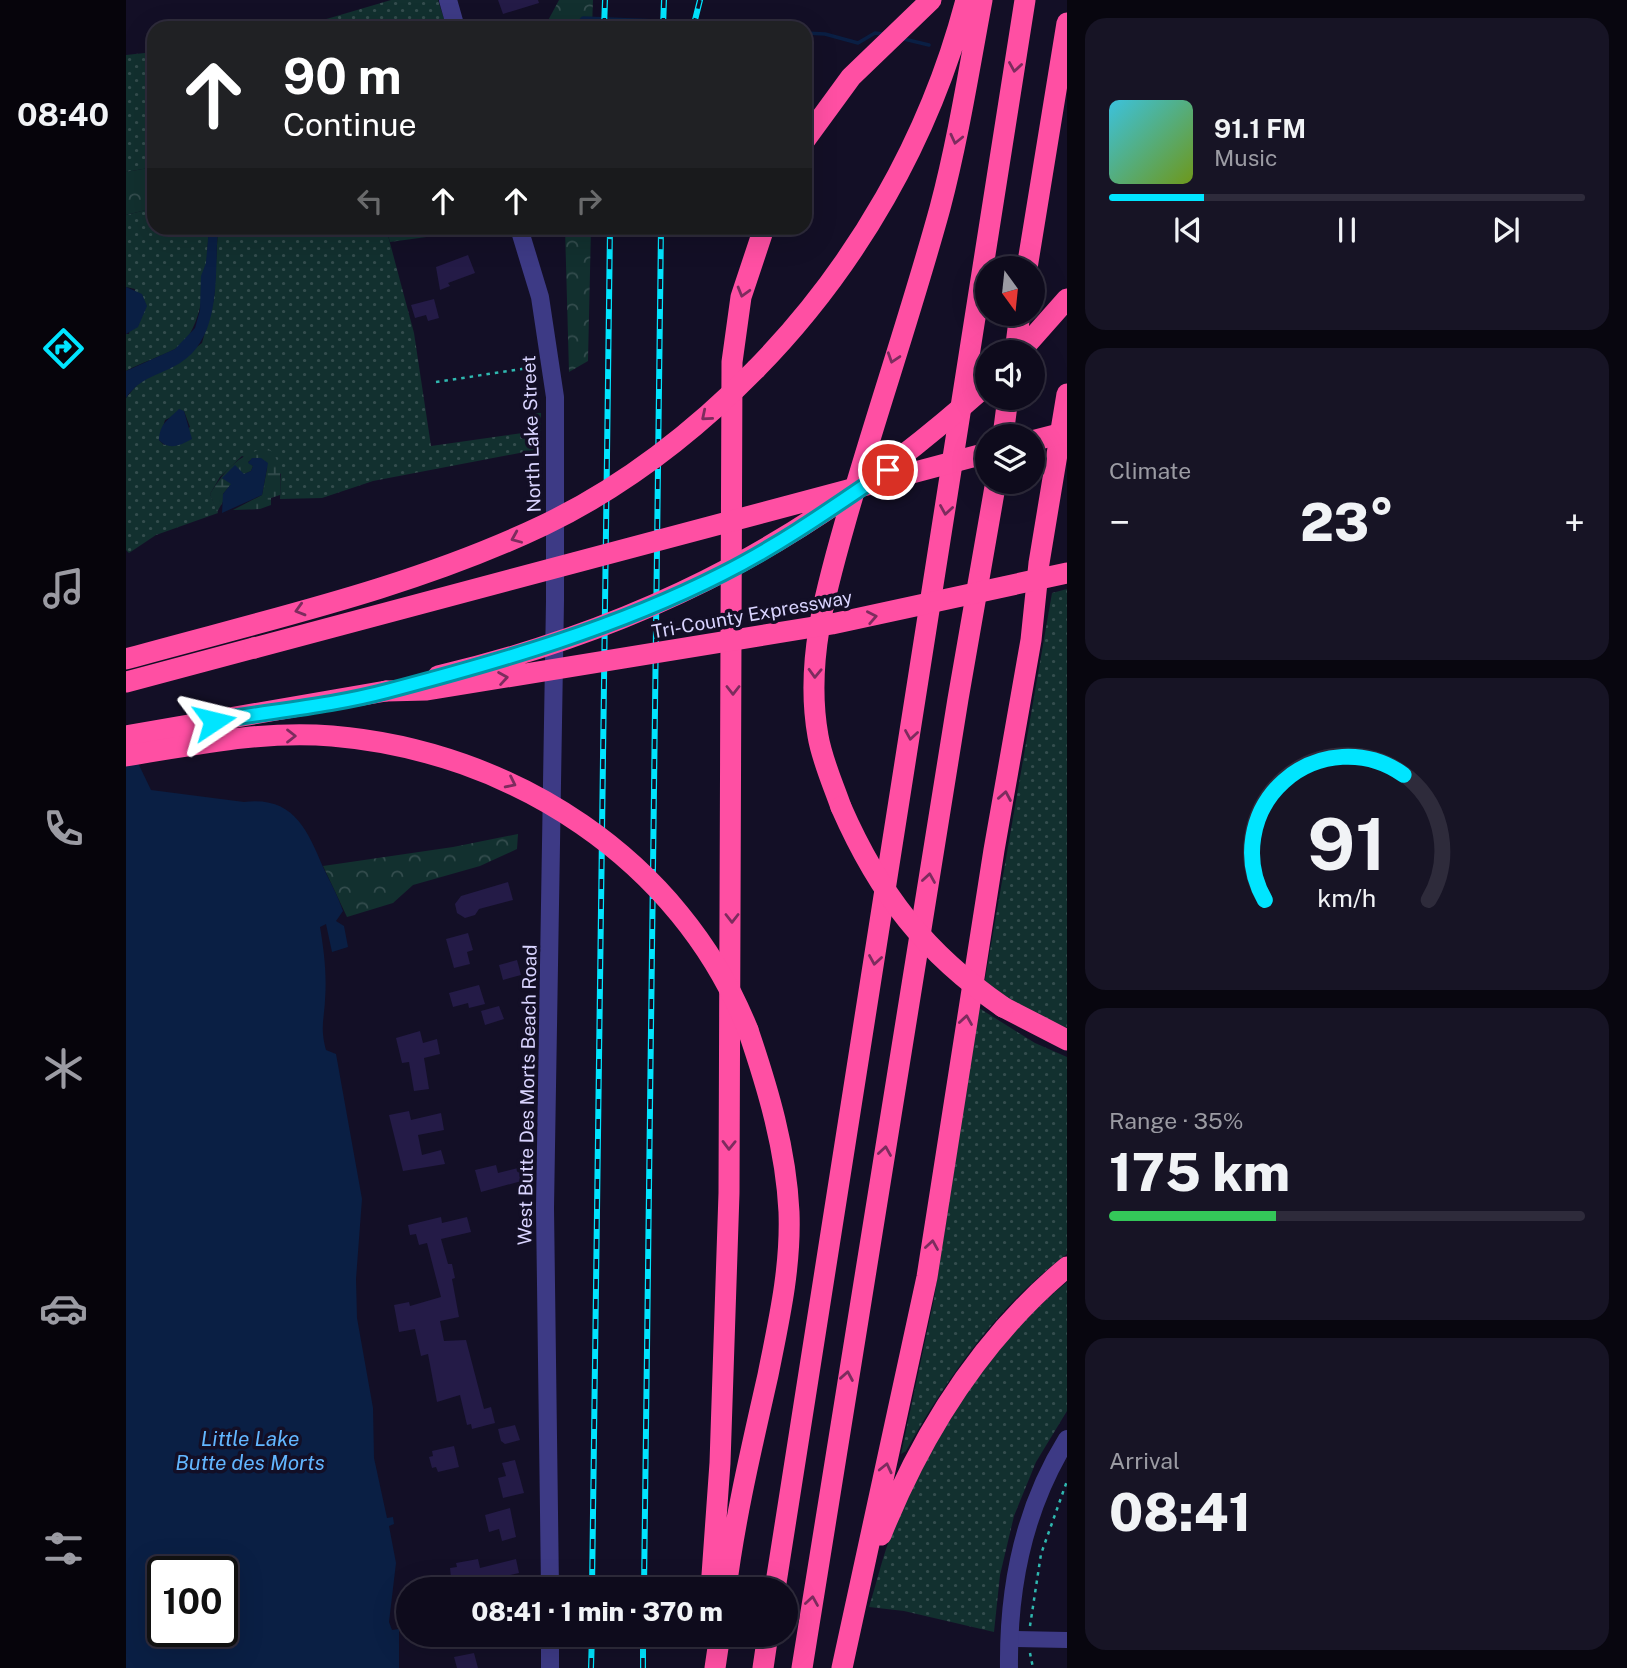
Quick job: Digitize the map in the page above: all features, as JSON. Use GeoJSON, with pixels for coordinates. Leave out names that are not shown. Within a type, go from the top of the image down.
{"type":"FeatureCollection","features":[{"type":"Feature","properties":{"kind":"highway"},"geometry":{"type":"LineString","coordinates":[[812,130],[850,77],[931,0]]}},
{"type":"Feature","properties":{"kind":"highway"},"geometry":{"type":"LineString","coordinates":[[126,659],[445,567],[545,525],[626,477],[674,442],[756,369],[826,288],[879,209],[933,100],[966,0]]}},
{"type":"Feature","properties":{"kind":"highway"},"geometry":{"type":"LineString","coordinates":[[982,0],[962,113],[940,207],[865,448],[822,605],[815,663],[816,719],[818,738],[841,807],[866,861],[906,919],[958,975],[1003,1007],[1067,1040]]}},
{"type":"Feature","properties":{"kind":"highway"},"geometry":{"type":"LineString","coordinates":[[777,1577],[1025,0]]}},
{"type":"Feature","properties":{"kind":"highway"},"geometry":{"type":"LineString","coordinates":[[1029,256],[1067,23]]}},
{"type":"Feature","properties":{"kind":"highway"},"geometry":{"type":"LineString","coordinates":[[712,1577],[720,1462],[729,1193],[732,362],[741,297],[762,235]]}},
{"type":"Feature","properties":{"kind":"highway"},"geometry":{"type":"LineString","coordinates":[[1028,340],[1067,299]]}},
{"type":"Feature","properties":{"kind":"highway"},"geometry":{"type":"LineString","coordinates":[[842,1668],[927,1277],[969,1006],[1031,640],[1039,563],[1067,394]]}},
{"type":"Feature","properties":{"kind":"highway"},"geometry":{"type":"LineString","coordinates":[[386,691],[570,638],[644,610],[722,574],[801,528],[888,470],[975,395]]}},
{"type":"Feature","properties":{"kind":"highway"},"geometry":{"type":"LineString","coordinates":[[1045,438],[1067,432]]}},
{"type":"Feature","properties":{"kind":"highway"},"geometry":{"type":"LineString","coordinates":[[126,682],[975,456]]}},
{"type":"Feature","properties":{"kind":"highway"},"geometry":{"type":"LineString","coordinates":[[802,1668],[953,727],[994,494]]}},
{"type":"Feature","properties":{"kind":"highway","name":"Tri-County Expressway"},"geometry":{"type":"LineString","coordinates":[[126,736],[386,691],[427,690],[832,624],[1067,573]]}},
{"type":"Feature","properties":{"kind":"highway"},"geometry":{"type":"LineString","coordinates":[[126,756],[244,738],[331,736],[421,750],[488,772],[580,821],[645,875],[706,948],[735,998],[768,1088],[783,1156],[789,1225],[783,1312],[741,1494],[728,1577]]}},
{"type":"Feature","properties":{"kind":"highway"},"geometry":{"type":"LineString","coordinates":[[862,1582],[869,1572],[896,1499],[945,1407],[989,1347],[1067,1267]]}},
{"type":"Feature","properties":{"kind":"highway"},"geometry":{"type":"LineString","coordinates":[[703,1668],[705,1647]]}},
{"type":"Feature","properties":{"kind":"highway"},"geometry":{"type":"LineString","coordinates":[[715,1668],[718,1647]]}},
{"type":"Feature","properties":{"kind":"highway"},"geometry":{"type":"LineString","coordinates":[[763,1668],[766,1647]]}},
{"type":"Feature","properties":{"kind":"street"},"geometry":{"type":"LineString","coordinates":[[447,0],[454,21]]}},
{"type":"Feature","properties":{"kind":"street","name":"North Lake Street"},"geometry":{"type":"LineString","coordinates":[[521,235],[540,297],[552,364],[555,601]]}},
{"type":"Feature","properties":{"kind":"street","name":"West Butte Des Morts Beach Road"},"geometry":{"type":"LineString","coordinates":[[550,1577],[545,1208],[555,601]]}},
{"type":"Feature","properties":{"kind":"street"},"geometry":{"type":"LineString","coordinates":[[1009,1668],[1013,1588],[1031,1514],[1067,1439]]}},
{"type":"Feature","properties":{"kind":"street"},"geometry":{"type":"LineString","coordinates":[[1009,1639],[1067,1640]]}},
{"type":"Feature","properties":{"kind":"street"},"geometry":{"type":"LineString","coordinates":[[550,1647],[550,1668]]}},
{"type":"Feature","properties":{"kind":"path"},"geometry":{"type":"LineString","coordinates":[[436,382],[552,364]]}},
{"type":"Feature","properties":{"kind":"path"},"geometry":{"type":"LineString","coordinates":[[1033,1668],[1029,1639],[1034,1586],[1041,1554],[1067,1481]]}},
{"type":"Feature","properties":{"kind":"green space"},"geometry":{"type":"Polygon","coordinates":[[[391,0],[438,0],[445,21],[320,21],[391,0]]]}},
{"type":"Feature","properties":{"kind":"green space"},"geometry":{"type":"Polygon","coordinates":[[[559,0],[593,0],[592,21],[548,21],[559,0]]]}},
{"type":"Feature","properties":{"kind":"green space"},"geometry":{"type":"Polygon","coordinates":[[[147,53],[147,168],[126,172],[126,55],[147,53]]]}},
{"type":"Feature","properties":{"kind":"green space"},"geometry":{"type":"Polygon","coordinates":[[[147,168],[147,210],[126,215],[126,172],[147,168]]]}},
{"type":"Feature","properties":{"kind":"green space"},"geometry":{"type":"Polygon","coordinates":[[[147,210],[147,235],[208,235],[203,294],[199,311],[186,340],[175,349],[126,371],[126,334],[129,334],[135,289],[126,287],[126,215],[147,210]]]}},
{"type":"Feature","properties":{"kind":"green space"},"geometry":{"type":"Polygon","coordinates":[[[218,235],[388,235],[414,333],[431,446],[530,432],[532,413],[541,413],[540,449],[373,481],[322,498],[280,499],[281,474],[242,456],[220,477],[210,494],[218,513],[156,535],[129,553],[126,550],[126,398],[140,381],[169,368],[202,343],[214,299],[218,235]],[[184,411],[165,420],[159,440],[164,445],[190,427],[184,411]]]}},
{"type":"Feature","properties":{"kind":"green space"},"geometry":{"type":"Polygon","coordinates":[[[388,235],[441,235],[390,242],[388,235]]]}},
{"type":"Feature","properties":{"kind":"green space"},"geometry":{"type":"Polygon","coordinates":[[[565,235],[591,235],[588,361],[569,372],[565,235]]]}},
{"type":"Feature","properties":{"kind":"green space"},"geometry":{"type":"Polygon","coordinates":[[[268,448],[278,464],[280,495],[271,498],[271,505],[260,509],[233,510],[262,495],[268,463],[252,459],[248,462],[253,466],[251,471],[226,490],[217,512],[210,494],[221,477],[241,458],[268,448]]]}},
{"type":"Feature","properties":{"kind":"green space"},"geometry":{"type":"Polygon","coordinates":[[[1067,589],[1067,1028],[1031,1012],[984,985],[1052,593],[1067,589]]]}},
{"type":"Feature","properties":{"kind":"green space"},"geometry":{"type":"Polygon","coordinates":[[[518,834],[517,849],[480,866],[413,885],[393,903],[347,917],[323,866],[453,847],[518,834]]]}},
{"type":"Feature","properties":{"kind":"green space"},"geometry":{"type":"Polygon","coordinates":[[[979,1008],[1035,1043],[1067,1057],[1067,1254],[1042,1274],[996,1319],[957,1369],[906,1451],[901,1454],[934,1299],[979,1008]]]}},
{"type":"Feature","properties":{"kind":"green space"},"geometry":{"type":"Polygon","coordinates":[[[1067,1282],[1067,1411],[1036,1462],[1014,1516],[1000,1575],[994,1632],[904,1611],[869,1607],[893,1530],[945,1428],[988,1364],[1013,1334],[1067,1282]]]}},
{"type":"Feature","properties":{"kind":"water"},"geometry":{"type":"Polygon","coordinates":[[[208,235],[218,235],[214,302],[204,337],[194,351],[180,363],[144,381],[126,398],[126,371],[175,349],[195,328],[200,310],[201,276],[206,263],[208,235]]]}},
{"type":"Feature","properties":{"kind":"water"},"geometry":{"type":"Polygon","coordinates":[[[126,287],[142,294],[147,306],[138,327],[126,334],[126,287]]]}},
{"type":"Feature","properties":{"kind":"water"},"geometry":{"type":"Polygon","coordinates":[[[179,409],[184,411],[192,439],[179,445],[167,445],[159,440],[161,430],[165,422],[179,409]]]}},
{"type":"Feature","properties":{"kind":"water"},"geometry":{"type":"Polygon","coordinates":[[[252,458],[261,458],[268,463],[262,495],[222,513],[223,494],[231,484],[222,478],[235,465],[244,474],[251,471],[253,466],[248,463],[252,458]]]}},
{"type":"Feature","properties":{"kind":"water","name":"Little Lake Butte des Morts"},"geometry":{"type":"Polygon","coordinates":[[[126,738],[151,790],[275,804],[286,810],[296,818],[311,840],[343,911],[336,921],[344,926],[348,947],[332,952],[326,924],[320,927],[326,981],[323,1035],[326,1050],[336,1054],[362,1199],[356,1279],[357,1318],[373,1408],[374,1458],[387,1518],[393,1517],[394,1524],[389,1526],[396,1563],[389,1622],[392,1630],[396,1629],[399,1668],[126,1668],[126,738]]]}},
{"type":"Feature","properties":{"kind":"building"},"geometry":{"type":"Polygon","coordinates":[[[498,0],[538,0],[539,3],[503,14],[498,0]]]}},
{"type":"Feature","properties":{"kind":"building"},"geometry":{"type":"Polygon","coordinates":[[[468,255],[475,273],[448,283],[450,286],[440,290],[436,267],[468,255]]]}},
{"type":"Feature","properties":{"kind":"building"},"geometry":{"type":"Polygon","coordinates":[[[434,299],[439,318],[428,321],[426,315],[415,318],[411,305],[434,299]]]}},
{"type":"Feature","properties":{"kind":"building"},"geometry":{"type":"Polygon","coordinates":[[[508,882],[513,900],[479,909],[475,915],[465,918],[457,913],[455,904],[461,896],[508,882]]]}},
{"type":"Feature","properties":{"kind":"building"},"geometry":{"type":"Polygon","coordinates":[[[468,933],[473,950],[467,952],[470,964],[454,968],[446,939],[468,933]]]}},
{"type":"Feature","properties":{"kind":"building"},"geometry":{"type":"Polygon","coordinates":[[[517,960],[521,975],[503,980],[499,965],[517,960]]]}},
{"type":"Feature","properties":{"kind":"building"},"geometry":{"type":"Polygon","coordinates":[[[479,985],[485,1004],[469,1008],[468,1003],[453,1007],[449,993],[479,985]]]}},
{"type":"Feature","properties":{"kind":"building"},"geometry":{"type":"Polygon","coordinates":[[[499,1006],[504,1019],[485,1025],[481,1011],[499,1006]]]}},
{"type":"Feature","properties":{"kind":"building"},"geometry":{"type":"Polygon","coordinates":[[[420,1031],[423,1043],[437,1039],[440,1054],[424,1058],[429,1089],[414,1091],[409,1062],[402,1063],[396,1038],[420,1031]]]}},
{"type":"Feature","properties":{"kind":"building"},"geometry":{"type":"Polygon","coordinates":[[[409,1111],[411,1120],[441,1113],[444,1130],[418,1135],[422,1155],[441,1150],[445,1164],[403,1171],[389,1115],[409,1111]]]}},
{"type":"Feature","properties":{"kind":"building"},"geometry":{"type":"Polygon","coordinates":[[[496,1165],[498,1173],[522,1167],[525,1180],[481,1192],[475,1170],[496,1165]]]}},
{"type":"Feature","properties":{"kind":"building"},"geometry":{"type":"Polygon","coordinates":[[[441,1217],[442,1223],[467,1217],[471,1232],[441,1239],[448,1264],[452,1264],[459,1317],[440,1321],[444,1341],[466,1340],[484,1409],[491,1407],[495,1423],[472,1429],[471,1424],[467,1425],[460,1395],[437,1402],[428,1354],[421,1356],[415,1329],[399,1332],[394,1305],[409,1302],[410,1306],[441,1297],[427,1243],[419,1245],[416,1234],[410,1235],[408,1225],[441,1217]]]}},
{"type":"Feature","properties":{"kind":"building"},"geometry":{"type":"Polygon","coordinates":[[[515,1425],[520,1440],[505,1444],[501,1441],[498,1429],[515,1425]]]}},
{"type":"Feature","properties":{"kind":"building"},"geometry":{"type":"Polygon","coordinates":[[[454,1446],[459,1467],[438,1472],[436,1467],[432,1468],[429,1457],[433,1456],[432,1451],[454,1446]]]}},
{"type":"Feature","properties":{"kind":"building"},"geometry":{"type":"Polygon","coordinates":[[[515,1460],[524,1493],[503,1498],[498,1478],[506,1476],[502,1463],[515,1460]]]}},
{"type":"Feature","properties":{"kind":"building"},"geometry":{"type":"Polygon","coordinates":[[[510,1508],[516,1537],[502,1541],[499,1529],[489,1532],[485,1515],[510,1508]]]}},
{"type":"Feature","properties":{"kind":"building"},"geometry":{"type":"Polygon","coordinates":[[[478,1559],[480,1568],[516,1559],[519,1573],[502,1577],[451,1577],[450,1568],[457,1567],[456,1563],[478,1559]]]}},
{"type":"Feature","properties":{"kind":"building"},"geometry":{"type":"Polygon","coordinates":[[[474,1653],[478,1668],[457,1668],[454,1657],[474,1653]]]}},
{"type":"Feature","properties":{"kind":"waterway"},"geometry":{"type":"LineString","coordinates":[[580,21],[583,18],[657,21]]}},
{"type":"Feature","properties":{"kind":"waterway"},"geometry":{"type":"LineString","coordinates":[[812,33],[858,43],[875,33],[883,34]]}},
{"type":"Feature","properties":{"kind":"waterway"},"geometry":{"type":"LineString","coordinates":[[904,39],[929,45]]}},
{"type":"Feature","properties":{"kind":"railway"},"geometry":{"type":"LineString","coordinates":[[604,21],[605,0]]}},
{"type":"Feature","properties":{"kind":"railway"},"geometry":{"type":"LineString","coordinates":[[663,21],[664,0]]}},
{"type":"Feature","properties":{"kind":"railway"},"geometry":{"type":"LineString","coordinates":[[695,21],[700,0]]}},
{"type":"Feature","properties":{"kind":"railway"},"geometry":{"type":"LineString","coordinates":[[592,1577],[610,235]]}},
{"type":"Feature","properties":{"kind":"railway"},"geometry":{"type":"LineString","coordinates":[[644,1577],[661,235]]}},
{"type":"Feature","properties":{"kind":"railway"},"geometry":{"type":"LineString","coordinates":[[591,1668],[592,1647]]}},
{"type":"Feature","properties":{"kind":"railway"},"geometry":{"type":"LineString","coordinates":[[643,1647],[643,1668]]}},
{"type":"Feature","properties":{"kind":"route"},"geometry":{"type":"LineString","coordinates":[[214,721],[386,691],[418,680],[532,651],[583,633],[644,610],[722,574],[801,528],[888,470]]}}]}
